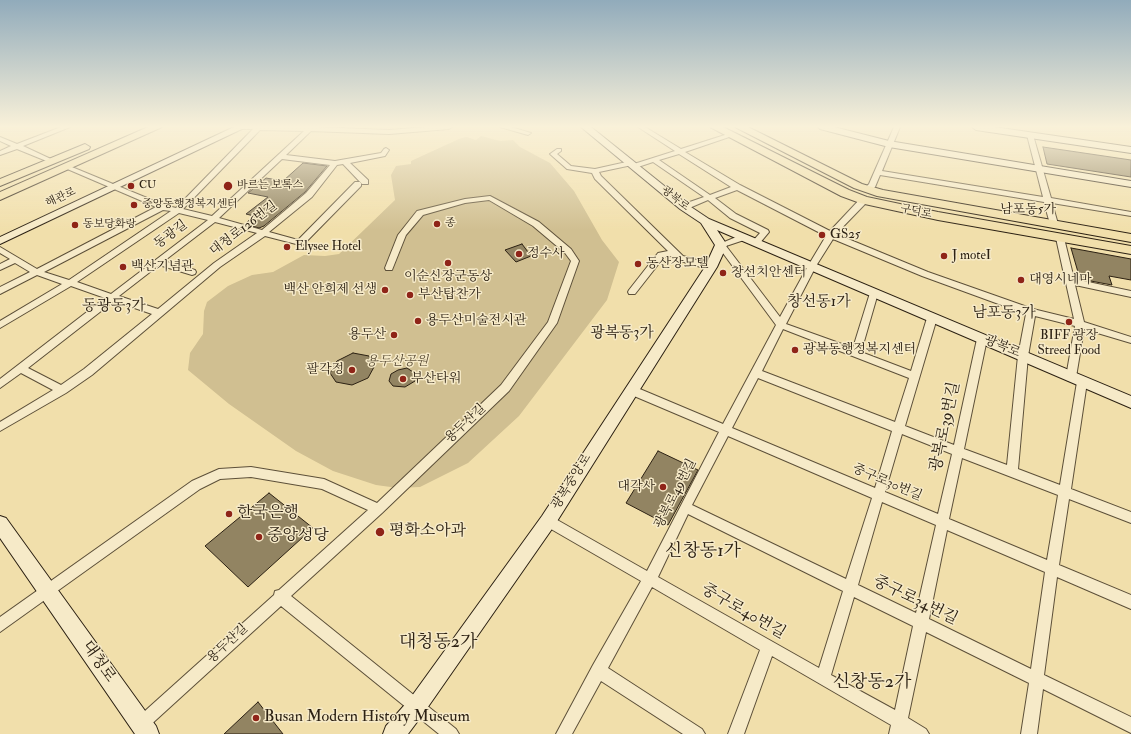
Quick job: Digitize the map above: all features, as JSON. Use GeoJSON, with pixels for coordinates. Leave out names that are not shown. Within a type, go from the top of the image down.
{"type":"FeatureCollection","features":[{"type":"Feature","properties":{"kind":"main road"},"geometry":{"type":"LineString","coordinates":[[0,183],[50,161]]}},
{"type":"Feature","properties":{"kind":"main road"},"geometry":{"type":"LineString","coordinates":[[0,196],[78,161]]}},
{"type":"Feature","properties":{"kind":"main road","name":"해관로"},"geometry":{"type":"LineString","coordinates":[[0,241],[168,161]]}},
{"type":"Feature","properties":{"kind":"main road","name":"광복로"},"geometry":{"type":"LineString","coordinates":[[629,161],[684,207],[705,221],[1131,402]]}},
{"type":"Feature","properties":{"kind":"main road","name":"구덕로"},"geometry":{"type":"LineString","coordinates":[[783,161],[845,192],[902,198],[1131,238]]}},
{"type":"Feature","properties":{"kind":"main road","name":"구덕로"},"geometry":{"type":"LineString","coordinates":[[803,161],[866,195],[902,209],[1131,250]]}},
{"type":"Feature","properties":{"kind":"main road"},"geometry":{"type":"LineString","coordinates":[[993,161],[1131,184]]}},
{"type":"Feature","properties":{"kind":"main road"},"geometry":{"type":"LineString","coordinates":[[705,221],[721,244]]}},
{"type":"Feature","properties":{"kind":"main road","name":"광복중앙로"},"geometry":{"type":"LineString","coordinates":[[394,734],[416,707],[548,521],[710,267],[721,244]]}},
{"type":"Feature","properties":{"kind":"main road","name":"대청로"},"geometry":{"type":"LineString","coordinates":[[0,524],[145,729]]}},
{"type":"Feature","properties":{"kind":"street"},"geometry":{"type":"LineString","coordinates":[[0,325],[70,283],[177,211],[226,161]]}},
{"type":"Feature","properties":{"kind":"street","name":"동광길"},"geometry":{"type":"LineString","coordinates":[[0,384],[214,219],[276,161]]}},
{"type":"Feature","properties":{"kind":"street"},"geometry":{"type":"LineString","coordinates":[[319,161],[335,163],[349,161]]}},
{"type":"Feature","properties":{"kind":"street"},"geometry":{"type":"LineString","coordinates":[[561,161],[569,168],[595,171],[647,161]]}},
{"type":"Feature","properties":{"kind":"street"},"geometry":{"type":"LineString","coordinates":[[656,161],[710,198]]}},
{"type":"Feature","properties":{"kind":"street"},"geometry":{"type":"LineString","coordinates":[[694,161],[737,187],[831,234],[925,274],[1031,312],[1080,324],[1131,340]]}},
{"type":"Feature","properties":{"kind":"street","name":"광복로49번길"},"geometry":{"type":"LineString","coordinates":[[564,734],[650,578],[684,507],[812,266],[831,234],[866,195],[872,185],[882,161]]}},
{"type":"Feature","properties":{"kind":"street"},"geometry":{"type":"LineString","coordinates":[[1037,161],[1054,224]]}},
{"type":"Feature","properties":{"kind":"street"},"geometry":{"type":"LineString","coordinates":[[67,166],[162,207],[214,219],[300,243],[362,183],[345,162]]}},
{"type":"Feature","properties":{"kind":"street","name":"대청로126번길"},"geometry":{"type":"LineString","coordinates":[[0,427],[62,390],[88,372],[217,265],[263,232],[309,195],[335,163]]}},
{"type":"Feature","properties":{"kind":"street"},"geometry":{"type":"LineString","coordinates":[[595,171],[598,177],[674,253],[680,258],[710,267]]}},
{"type":"Feature","properties":{"kind":"street"},"geometry":{"type":"LineString","coordinates":[[877,172],[1131,214]]}},
{"type":"Feature","properties":{"kind":"street"},"geometry":{"type":"LineString","coordinates":[[684,207],[737,187]]}},
{"type":"Feature","properties":{"kind":"street","name":"용두산길"},"geometry":{"type":"LineString","coordinates":[[145,729],[280,596],[378,509],[505,388],[552,323],[575,261],[568,251],[536,224],[490,198],[459,203],[420,213],[402,235],[389,268]]}},
{"type":"Feature","properties":{"kind":"street","name":"광복로"},"geometry":{"type":"LineString","coordinates":[[710,198],[733,216],[765,232],[750,240]]}},
{"type":"Feature","properties":{"kind":"street"},"geometry":{"type":"LineString","coordinates":[[0,291],[162,207]]}},
{"type":"Feature","properties":{"kind":"street"},"geometry":{"type":"LineString","coordinates":[[1029,734],[1052,569],[1065,493],[1077,379],[1080,324],[1068,282],[1060,238]]}},
{"type":"Feature","properties":{"kind":"street"},"geometry":{"type":"LineString","coordinates":[[750,240],[721,244],[781,325],[915,376]]}},
{"type":"Feature","properties":{"kind":"street"},"geometry":{"type":"LineString","coordinates":[[0,249],[36,272],[160,313]]}},
{"type":"Feature","properties":{"kind":"street"},"geometry":{"type":"LineString","coordinates":[[632,292],[661,255],[674,253]]}},
{"type":"Feature","properties":{"kind":"street"},"geometry":{"type":"LineString","coordinates":[[0,267],[16,259]]}},
{"type":"Feature","properties":{"kind":"street"},"geometry":{"type":"LineString","coordinates":[[157,262],[192,272]]}},
{"type":"Feature","properties":{"kind":"street"},"geometry":{"type":"LineString","coordinates":[[1068,282],[1131,294]]}},
{"type":"Feature","properties":{"kind":"street"},"geometry":{"type":"LineString","coordinates":[[856,353],[874,293]]}},
{"type":"Feature","properties":{"kind":"street"},"geometry":{"type":"LineString","coordinates":[[1012,472],[1023,356],[1031,312]]}},
{"type":"Feature","properties":{"kind":"street"},"geometry":{"type":"LineString","coordinates":[[823,678],[932,318]]}},
{"type":"Feature","properties":{"kind":"street","name":"광복로39번길"},"geometry":{"type":"LineString","coordinates":[[899,728],[982,339]]}},
{"type":"Feature","properties":{"kind":"street"},"geometry":{"type":"LineString","coordinates":[[19,368],[62,390]]}},
{"type":"Feature","properties":{"kind":"street"},"geometry":{"type":"LineString","coordinates":[[755,373],[1131,518]]}},
{"type":"Feature","properties":{"kind":"street","name":"중구로30번길"},"geometry":{"type":"LineString","coordinates":[[631,390],[1131,602]]}},
{"type":"Feature","properties":{"kind":"street"},"geometry":{"type":"LineString","coordinates":[[0,625],[196,485],[219,474],[251,472],[324,484],[378,509]]}},
{"type":"Feature","properties":{"kind":"street","name":"중구로34번길"},"geometry":{"type":"LineString","coordinates":[[684,507],[1131,725]]}},
{"type":"Feature","properties":{"kind":"street","name":"중구로40번길"},"geometry":{"type":"LineString","coordinates":[[548,521],[823,678],[899,728],[921,734]]}},
{"type":"Feature","properties":{"kind":"street"},"geometry":{"type":"LineString","coordinates":[[280,596],[451,734]]}},
{"type":"Feature","properties":{"kind":"street"},"geometry":{"type":"LineString","coordinates":[[736,734],[768,647]]}},
{"type":"Feature","properties":{"kind":"street"},"geometry":{"type":"LineString","coordinates":[[598,670],[697,734]]}},
{"type":"Feature","properties":{"kind":"green space","name":"용두산공원"},"geometry":{"type":"Polygon","coordinates":[[[411,161],[547,161],[550,163],[574,191],[602,240],[619,262],[607,300],[519,416],[468,463],[420,487],[398,488],[376,485],[333,471],[296,451],[229,404],[188,370],[190,353],[203,334],[204,311],[207,302],[228,286],[252,275],[273,272],[304,255],[325,256],[339,254],[395,200],[391,175],[396,166],[411,164],[411,161]]]}},
{"type":"Feature","properties":{"kind":"building"},"geometry":{"type":"Polygon","coordinates":[[[1046,161],[1131,161],[1131,177],[1047,164],[1046,161]]]}},
{"type":"Feature","properties":{"kind":"building"},"geometry":{"type":"Polygon","coordinates":[[[303,163],[327,166],[305,192],[264,226],[259,228],[245,224],[254,216],[246,214],[268,197],[248,193],[266,178],[283,181],[303,163]]]}},
{"type":"Feature","properties":{"kind":"building","name":"정수사"},"geometry":{"type":"Polygon","coordinates":[[[522,244],[531,256],[516,262],[505,250],[522,244]]]}},
{"type":"Feature","properties":{"kind":"building"},"geometry":{"type":"Polygon","coordinates":[[[1071,248],[1131,259],[1131,280],[1109,276],[1112,285],[1080,279],[1071,248]]]}},
{"type":"Feature","properties":{"kind":"building","name":"팔각정"},"geometry":{"type":"Polygon","coordinates":[[[353,353],[369,356],[374,367],[368,378],[352,385],[336,382],[330,373],[337,361],[353,353]]]}},
{"type":"Feature","properties":{"kind":"building","name":"부산타워"},"geometry":{"type":"Polygon","coordinates":[[[407,368],[416,374],[415,381],[405,387],[393,386],[389,381],[391,374],[398,370],[407,368]]]}},
{"type":"Feature","properties":{"kind":"building","name":"대각사"},"geometry":{"type":"Polygon","coordinates":[[[658,451],[698,470],[668,525],[626,503],[658,451]]]}},
{"type":"Feature","properties":{"kind":"building","name":"중앙성당"},"geometry":{"type":"Polygon","coordinates":[[[269,493],[313,528],[248,587],[205,546],[269,493]]]}},
{"type":"Feature","properties":{"kind":"building","name":"Busan Modern History Museum"},"geometry":{"type":"Polygon","coordinates":[[[258,702],[283,734],[224,734],[258,702]]]}},
{"type":"Feature","properties":{"kind":"place","name":"CU"},"geometry":{"type":"Point","coordinates":[131,186]}},
{"type":"Feature","properties":{"kind":"place","name":"바르는 보톡스"},"geometry":{"type":"Point","coordinates":[228,186]}},
{"type":"Feature","properties":{"kind":"place","name":"중앙동행정복지센터"},"geometry":{"type":"Point","coordinates":[134,205]}},
{"type":"Feature","properties":{"kind":"place","name":"종"},"geometry":{"type":"Point","coordinates":[437,224]}},
{"type":"Feature","properties":{"kind":"place","name":"동보당화랑"},"geometry":{"type":"Point","coordinates":[75,225]}},
{"type":"Feature","properties":{"kind":"place","name":"GS25"},"geometry":{"type":"Point","coordinates":[822,235]}},
{"type":"Feature","properties":{"kind":"place","name":"Elysee Hotel"},"geometry":{"type":"Point","coordinates":[287,247]}},
{"type":"Feature","properties":{"kind":"place","name":"정수사"},"geometry":{"type":"Point","coordinates":[519,254]}},
{"type":"Feature","properties":{"kind":"place","name":"J moteI"},"geometry":{"type":"Point","coordinates":[944,256]}},
{"type":"Feature","properties":{"kind":"place","name":"이순신장군동상"},"geometry":{"type":"Point","coordinates":[448,263]}},
{"type":"Feature","properties":{"kind":"place","name":"동산장모텔"},"geometry":{"type":"Point","coordinates":[638,264]}},
{"type":"Feature","properties":{"kind":"place","name":"백산기념관"},"geometry":{"type":"Point","coordinates":[123,267]}},
{"type":"Feature","properties":{"kind":"place","name":"창선치안센터"},"geometry":{"type":"Point","coordinates":[723,273]}},
{"type":"Feature","properties":{"kind":"place","name":"대영시네마"},"geometry":{"type":"Point","coordinates":[1021,280]}},
{"type":"Feature","properties":{"kind":"place","name":"백산 안희제 선생"},"geometry":{"type":"Point","coordinates":[385,290]}},
{"type":"Feature","properties":{"kind":"place","name":"부산탑찬가"},"geometry":{"type":"Point","coordinates":[410,295]}},
{"type":"Feature","properties":{"kind":"place","name":"용두산미술전시관"},"geometry":{"type":"Point","coordinates":[418,321]}},
{"type":"Feature","properties":{"kind":"place","name":"BIFF 광장 Streed Food"},"geometry":{"type":"Point","coordinates":[1069,322]}},
{"type":"Feature","properties":{"kind":"place","name":"용두산"},"geometry":{"type":"Point","coordinates":[394,335]}},
{"type":"Feature","properties":{"kind":"place","name":"광복동행정복지센터"},"geometry":{"type":"Point","coordinates":[795,350]}},
{"type":"Feature","properties":{"kind":"place","name":"팔각정"},"geometry":{"type":"Point","coordinates":[352,370]}},
{"type":"Feature","properties":{"kind":"place","name":"부산타워"},"geometry":{"type":"Point","coordinates":[403,379]}},
{"type":"Feature","properties":{"kind":"place","name":"대각사"},"geometry":{"type":"Point","coordinates":[663,487]}},
{"type":"Feature","properties":{"kind":"place","name":"한국은행"},"geometry":{"type":"Point","coordinates":[229,514]}},
{"type":"Feature","properties":{"kind":"place","name":"평화소아과"},"geometry":{"type":"Point","coordinates":[380,532]}},
{"type":"Feature","properties":{"kind":"place","name":"중앙성당"},"geometry":{"type":"Point","coordinates":[259,537]}},
{"type":"Feature","properties":{"kind":"place","name":"Busan Modern History Museum"},"geometry":{"type":"Point","coordinates":[256,718]}},
{"type":"Feature","properties":{"kind":"district","name":"남포동5가"},"geometry":{"type":"Point","coordinates":[1028,210]}},
{"type":"Feature","properties":{"kind":"district","name":"창선동1가"},"geometry":{"type":"Point","coordinates":[819,303]}},
{"type":"Feature","properties":{"kind":"district","name":"동광동3가"},"geometry":{"type":"Point","coordinates":[114,307]}},
{"type":"Feature","properties":{"kind":"district","name":"남포동3가"},"geometry":{"type":"Point","coordinates":[1004,314]}},
{"type":"Feature","properties":{"kind":"district","name":"광복동3가"},"geometry":{"type":"Point","coordinates":[622,334]}},
{"type":"Feature","properties":{"kind":"district","name":"신창동1가"},"geometry":{"type":"Point","coordinates":[703,552]}},
{"type":"Feature","properties":{"kind":"district","name":"대청동2가"},"geometry":{"type":"Point","coordinates":[438,643]}},
{"type":"Feature","properties":{"kind":"district","name":"신창동2가"},"geometry":{"type":"Point","coordinates":[872,683]}}]}
